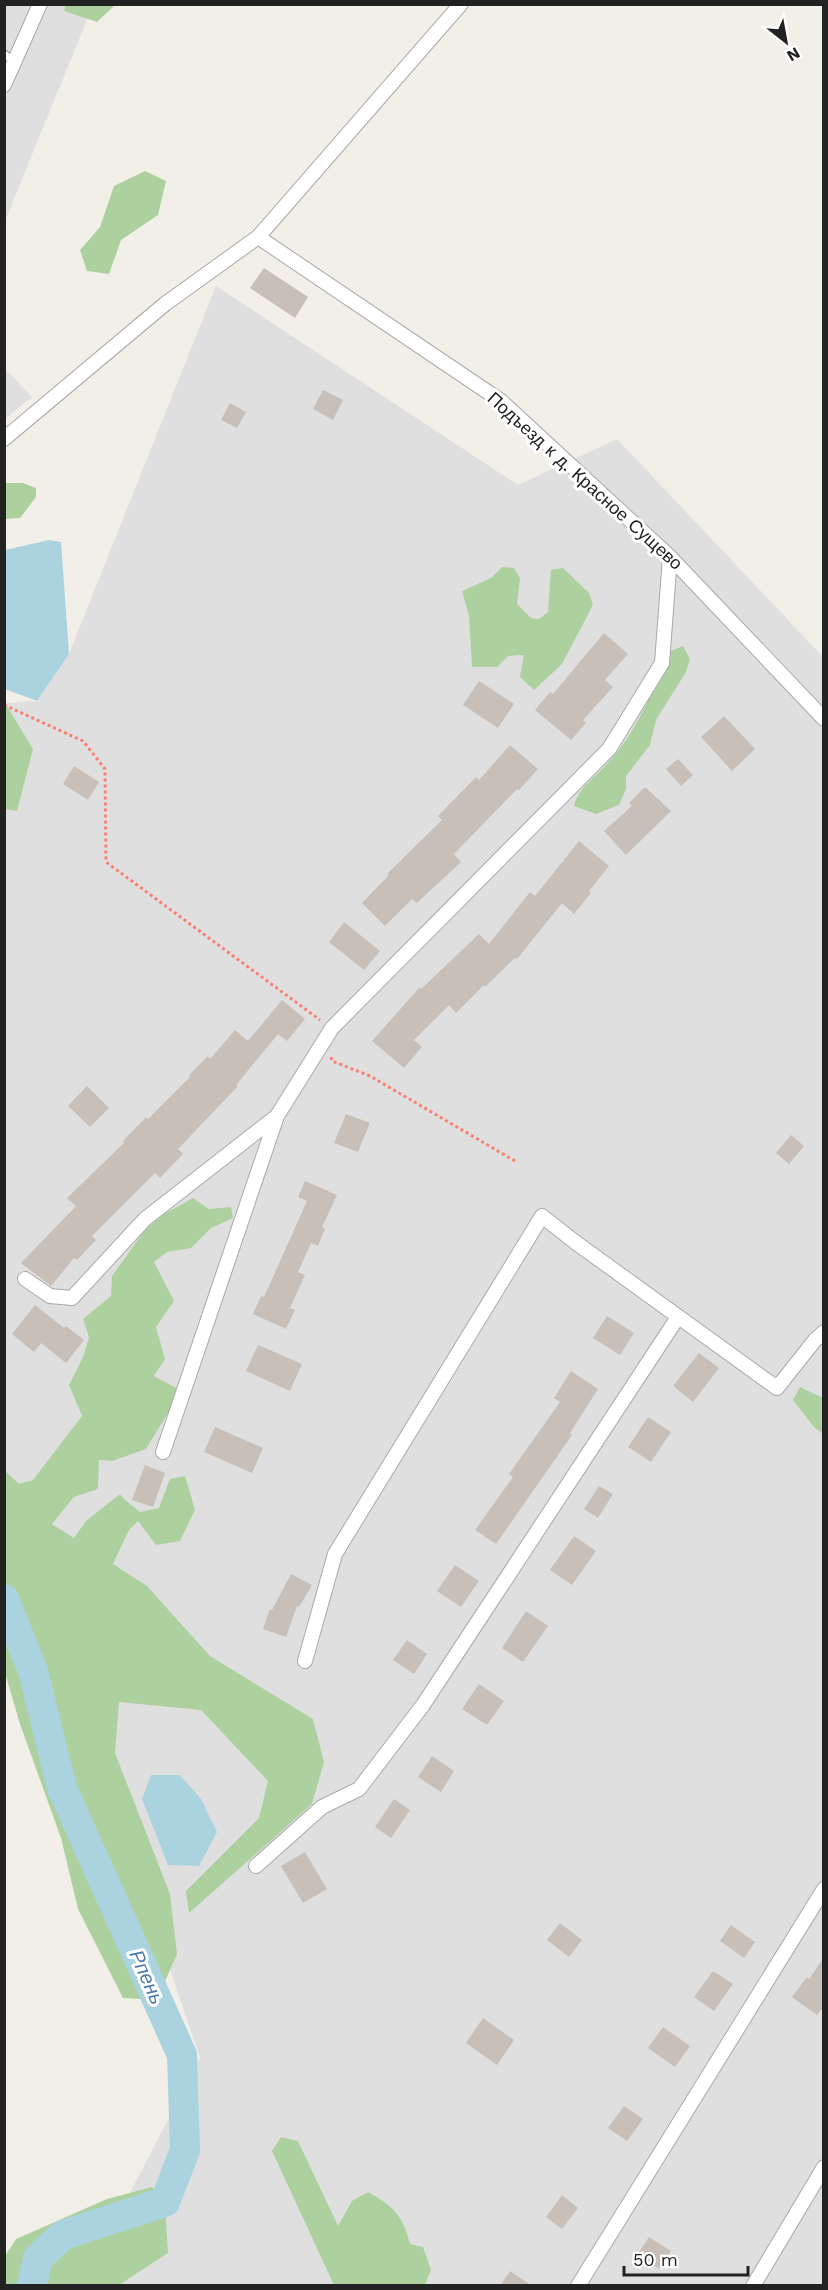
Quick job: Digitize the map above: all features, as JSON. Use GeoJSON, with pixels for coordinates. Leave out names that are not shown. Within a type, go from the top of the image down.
{"type":"FeatureCollection","features":[{"type":"Feature","properties":{"kind":"street"},"geometry":{"type":"LineString","coordinates":[[4,85],[10,58],[40,4]]}},
{"type":"Feature","properties":{"kind":"street"},"geometry":{"type":"LineString","coordinates":[[4,439],[165,304],[258,237],[461,4]]}},
{"type":"Feature","properties":{"kind":"street","name":"Подъезд к д. Красное Сущево"},"geometry":{"type":"LineString","coordinates":[[258,237],[501,401],[670,557],[824,719]]}},
{"type":"Feature","properties":{"kind":"street"},"geometry":{"type":"LineString","coordinates":[[163,1452],[277,1116],[332,1028],[609,749],[662,663],[670,557]]}},
{"type":"Feature","properties":{"kind":"street"},"geometry":{"type":"LineString","coordinates":[[25,1279],[50,1296],[72,1298],[145,1219],[277,1116]]}},
{"type":"Feature","properties":{"kind":"street"},"geometry":{"type":"LineString","coordinates":[[305,1661],[335,1554],[542,1216],[777,1388],[824,1332]]}},
{"type":"Feature","properties":{"kind":"street"},"geometry":{"type":"LineString","coordinates":[[256,1866],[322,1807],[359,1789],[423,1705],[678,1317]]}},
{"type":"Feature","properties":{"kind":"street"},"geometry":{"type":"LineString","coordinates":[[578,2286],[824,1889]]}},
{"type":"Feature","properties":{"kind":"street"},"geometry":{"type":"LineString","coordinates":[[753,2286],[824,2167]]}},
{"type":"Feature","properties":{"kind":"path"},"geometry":{"type":"LineString","coordinates":[[4,705],[83,741],[105,769],[106,862],[332,1028]]}},
{"type":"Feature","properties":{"kind":"path"},"geometry":{"type":"LineString","coordinates":[[324,1042],[333,1060],[370,1076],[515,1161]]}},
{"type":"Feature","properties":{"kind":"shaded area"},"geometry":{"type":"Polygon","coordinates":[[[5,5],[93,5],[5,221],[5,5]]]}},
{"type":"Feature","properties":{"kind":"shaded area"},"geometry":{"type":"Polygon","coordinates":[[[216,286],[518,485],[617,439],[823,657],[823,2285],[82,2285],[200,2058],[105,1778],[5,1536],[5,703],[37,701],[69,654],[216,286]]]}},
{"type":"Feature","properties":{"kind":"shaded area"},"geometry":{"type":"Polygon","coordinates":[[[5,369],[32,397],[5,419],[5,369]]]}},
{"type":"Feature","properties":{"kind":"green space"},"geometry":{"type":"Polygon","coordinates":[[[66,4],[115,5],[97,22],[64,11],[66,4]]]}},
{"type":"Feature","properties":{"kind":"green space"},"geometry":{"type":"Polygon","coordinates":[[[145,171],[166,181],[158,215],[121,240],[109,274],[87,271],[80,250],[100,227],[114,186],[145,171]]]}},
{"type":"Feature","properties":{"kind":"green space"},"geometry":{"type":"Polygon","coordinates":[[[5,483],[23,483],[36,488],[36,497],[20,518],[5,519],[5,483]]]}},
{"type":"Feature","properties":{"kind":"green space"},"geometry":{"type":"Polygon","coordinates":[[[502,567],[514,568],[520,578],[517,604],[531,618],[539,619],[548,612],[551,570],[563,568],[589,593],[593,605],[562,664],[534,690],[520,677],[524,655],[508,656],[497,667],[472,667],[469,616],[462,591],[491,578],[502,567]]]}},
{"type":"Feature","properties":{"kind":"green space"},"geometry":{"type":"Polygon","coordinates":[[[683,646],[690,659],[686,672],[656,720],[650,745],[626,776],[626,789],[619,805],[596,814],[574,806],[582,790],[615,754],[634,727],[671,651],[683,646]]]}},
{"type":"Feature","properties":{"kind":"green space"},"geometry":{"type":"Polygon","coordinates":[[[5,703],[33,749],[17,811],[5,809],[5,703]]]}},
{"type":"Feature","properties":{"kind":"green space"},"geometry":{"type":"Polygon","coordinates":[[[193,1198],[209,1209],[231,1207],[233,1218],[211,1228],[191,1248],[167,1252],[154,1262],[174,1301],[156,1327],[165,1359],[154,1376],[176,1388],[176,1400],[146,1449],[112,1461],[99,1460],[98,1489],[74,1497],[52,1524],[74,1538],[86,1521],[120,1494],[140,1512],[159,1508],[170,1479],[185,1476],[195,1510],[180,1541],[156,1545],[138,1521],[129,1530],[113,1564],[147,1586],[210,1656],[313,1719],[324,1762],[312,1804],[189,1913],[186,1891],[259,1818],[268,1781],[201,1710],[119,1702],[115,1753],[170,1894],[177,1954],[157,2000],[123,1998],[78,1909],[61,1838],[20,1724],[5,1673],[4,1470],[19,1484],[33,1480],[82,1416],[69,1385],[83,1357],[89,1337],[83,1319],[111,1296],[112,1276],[145,1230],[164,1214],[193,1198]]]}},
{"type":"Feature","properties":{"kind":"green space"},"geometry":{"type":"Polygon","coordinates":[[[800,1387],[823,1398],[823,1434],[814,1427],[793,1400],[800,1387]]]}},
{"type":"Feature","properties":{"kind":"green space"},"geometry":{"type":"Polygon","coordinates":[[[281,2137],[298,2141],[338,2226],[352,2201],[368,2192],[396,2212],[410,2244],[423,2247],[431,2270],[425,2285],[334,2285],[272,2151],[281,2137]]]}},
{"type":"Feature","properties":{"kind":"green space"},"geometry":{"type":"Polygon","coordinates":[[[152,2187],[165,2202],[168,2253],[119,2285],[5,2285],[5,2256],[16,2239],[107,2199],[152,2187]]]}},
{"type":"Feature","properties":{"kind":"water"},"geometry":{"type":"Polygon","coordinates":[[[49,540],[61,542],[69,654],[37,701],[5,689],[5,550],[49,540]]]}},
{"type":"Feature","properties":{"kind":"water"},"geometry":{"type":"Polygon","coordinates":[[[151,1775],[180,1775],[201,1799],[217,1832],[199,1866],[168,1865],[142,1799],[151,1775]]]}},
{"type":"Feature","properties":{"kind":"building"},"geometry":{"type":"Polygon","coordinates":[[[264,268],[308,297],[295,318],[250,288],[264,268]]]}},
{"type":"Feature","properties":{"kind":"building"},"geometry":{"type":"Polygon","coordinates":[[[323,390],[343,400],[333,420],[313,409],[323,390]]]}},
{"type":"Feature","properties":{"kind":"building"},"geometry":{"type":"Polygon","coordinates":[[[230,403],[246,412],[237,428],[221,420],[230,403]]]}},
{"type":"Feature","properties":{"kind":"building"},"geometry":{"type":"Polygon","coordinates":[[[604,633],[628,654],[605,680],[613,687],[583,720],[586,723],[571,740],[535,710],[550,692],[553,694],[604,633]]]}},
{"type":"Feature","properties":{"kind":"building"},"geometry":{"type":"Polygon","coordinates":[[[479,681],[514,704],[498,728],[463,705],[479,681]]]}},
{"type":"Feature","properties":{"kind":"building"},"geometry":{"type":"Polygon","coordinates":[[[724,716],[755,749],[732,771],[701,737],[724,716]]]}},
{"type":"Feature","properties":{"kind":"building"},"geometry":{"type":"Polygon","coordinates":[[[510,745],[538,769],[454,854],[461,862],[417,903],[412,899],[385,926],[362,903],[389,875],[387,874],[442,820],[438,816],[476,777],[479,780],[510,745]]]}},
{"type":"Feature","properties":{"kind":"building"},"geometry":{"type":"Polygon","coordinates":[[[678,759],[693,775],[681,786],[666,769],[678,759]]]}},
{"type":"Feature","properties":{"kind":"building"},"geometry":{"type":"Polygon","coordinates":[[[74,766],[99,782],[88,800],[63,784],[74,766]]]}},
{"type":"Feature","properties":{"kind":"building"},"geometry":{"type":"Polygon","coordinates":[[[645,787],[671,811],[626,855],[604,831],[632,806],[629,803],[645,787]]]}},
{"type":"Feature","properties":{"kind":"building"},"geometry":{"type":"Polygon","coordinates":[[[579,841],[609,866],[574,914],[562,903],[517,959],[515,958],[485,987],[484,985],[456,1013],[449,1005],[414,1040],[422,1047],[404,1068],[372,1041],[420,987],[421,989],[479,934],[489,944],[530,892],[535,896],[579,841]]]}},
{"type":"Feature","properties":{"kind":"building"},"geometry":{"type":"Polygon","coordinates":[[[344,922],[380,951],[364,970],[329,942],[344,922]]]}},
{"type":"Feature","properties":{"kind":"building"},"geometry":{"type":"Polygon","coordinates":[[[282,1000],[305,1019],[287,1041],[278,1034],[236,1085],[238,1086],[178,1149],[183,1154],[160,1178],[155,1173],[92,1236],[96,1240],[77,1260],[74,1258],[51,1286],[21,1263],[76,1206],[67,1198],[124,1143],[123,1141],[146,1117],[148,1119],[208,1056],[210,1059],[235,1030],[248,1041],[282,1000]]]}},
{"type":"Feature","properties":{"kind":"building"},"geometry":{"type":"Polygon","coordinates":[[[87,1086],[109,1108],[90,1127],[68,1106],[87,1086]]]}},
{"type":"Feature","properties":{"kind":"building"},"geometry":{"type":"Polygon","coordinates":[[[346,1114],[370,1123],[358,1152],[334,1143],[346,1114]]]}},
{"type":"Feature","properties":{"kind":"building"},"geometry":{"type":"Polygon","coordinates":[[[791,1135],[804,1146],[789,1164],[776,1153],[791,1135]]]}},
{"type":"Feature","properties":{"kind":"building"},"geometry":{"type":"Polygon","coordinates":[[[305,1181],[337,1195],[322,1227],[325,1229],[318,1246],[311,1243],[298,1272],[305,1275],[290,1308],[295,1310],[286,1329],[253,1314],[261,1296],[264,1297],[307,1201],[298,1197],[305,1181]]]}},
{"type":"Feature","properties":{"kind":"building"},"geometry":{"type":"Polygon","coordinates":[[[35,1305],[64,1328],[66,1326],[84,1340],[66,1363],[41,1343],[34,1352],[12,1334],[35,1305]]]}},
{"type":"Feature","properties":{"kind":"building"},"geometry":{"type":"Polygon","coordinates":[[[607,1316],[634,1333],[620,1355],[593,1338],[607,1316]]]}},
{"type":"Feature","properties":{"kind":"building"},"geometry":{"type":"Polygon","coordinates":[[[258,1345],[302,1364],[290,1391],[246,1371],[258,1345]]]}},
{"type":"Feature","properties":{"kind":"building"},"geometry":{"type":"Polygon","coordinates":[[[699,1353],[719,1368],[693,1402],[673,1386],[699,1353]]]}},
{"type":"Feature","properties":{"kind":"building"},"geometry":{"type":"Polygon","coordinates":[[[571,1371],[598,1389],[570,1433],[572,1435],[496,1544],[475,1530],[513,1477],[509,1474],[560,1402],[554,1398],[571,1371]]]}},
{"type":"Feature","properties":{"kind":"building"},"geometry":{"type":"Polygon","coordinates":[[[648,1417],[671,1432],[651,1462],[628,1447],[648,1417]]]}},
{"type":"Feature","properties":{"kind":"building"},"geometry":{"type":"Polygon","coordinates":[[[215,1427],[263,1448],[252,1473],[204,1452],[215,1427]]]}},
{"type":"Feature","properties":{"kind":"building"},"geometry":{"type":"Polygon","coordinates":[[[145,1465],[165,1473],[153,1507],[132,1500],[145,1465]]]}},
{"type":"Feature","properties":{"kind":"building"},"geometry":{"type":"Polygon","coordinates":[[[599,1486],[613,1494],[598,1518],[584,1509],[599,1486]]]}},
{"type":"Feature","properties":{"kind":"building"},"geometry":{"type":"Polygon","coordinates":[[[574,1536],[596,1551],[572,1585],[550,1570],[574,1536]]]}},
{"type":"Feature","properties":{"kind":"building"},"geometry":{"type":"Polygon","coordinates":[[[455,1565],[479,1581],[461,1607],[437,1591],[455,1565]]]}},
{"type":"Feature","properties":{"kind":"building"},"geometry":{"type":"Polygon","coordinates":[[[291,1574],[312,1585],[299,1607],[297,1606],[286,1637],[263,1629],[270,1609],[272,1610],[291,1574]]]}},
{"type":"Feature","properties":{"kind":"building"},"geometry":{"type":"Polygon","coordinates":[[[526,1611],[548,1626],[523,1662],[502,1648],[526,1611]]]}},
{"type":"Feature","properties":{"kind":"building"},"geometry":{"type":"Polygon","coordinates":[[[407,1640],[427,1654],[414,1674],[393,1660],[407,1640]]]}},
{"type":"Feature","properties":{"kind":"building"},"geometry":{"type":"Polygon","coordinates":[[[479,1684],[504,1701],[487,1725],[462,1709],[479,1684]]]}},
{"type":"Feature","properties":{"kind":"building"},"geometry":{"type":"Polygon","coordinates":[[[432,1756],[454,1771],[441,1792],[418,1777],[432,1756]]]}},
{"type":"Feature","properties":{"kind":"building"},"geometry":{"type":"Polygon","coordinates":[[[394,1799],[410,1810],[391,1838],[375,1827],[394,1799]]]}},
{"type":"Feature","properties":{"kind":"building"},"geometry":{"type":"Polygon","coordinates":[[[305,1852],[327,1889],[303,1903],[281,1866],[305,1852]]]}},
{"type":"Feature","properties":{"kind":"building"},"geometry":{"type":"Polygon","coordinates":[[[560,1923],[582,1940],[569,1957],[547,1940],[560,1923]]]}},
{"type":"Feature","properties":{"kind":"building"},"geometry":{"type":"Polygon","coordinates":[[[731,1925],[755,1942],[744,1958],[720,1941],[731,1925]]]}},
{"type":"Feature","properties":{"kind":"building"},"geometry":{"type":"Polygon","coordinates":[[[824,1957],[824,2006],[817,2015],[792,1997],[807,1977],[809,1979],[824,1957]]]}},
{"type":"Feature","properties":{"kind":"building"},"geometry":{"type":"Polygon","coordinates":[[[713,1971],[733,1984],[714,2011],[694,1997],[713,1971]]]}},
{"type":"Feature","properties":{"kind":"building"},"geometry":{"type":"Polygon","coordinates":[[[483,2018],[514,2040],[497,2065],[466,2043],[483,2018]]]}},
{"type":"Feature","properties":{"kind":"building"},"geometry":{"type":"Polygon","coordinates":[[[663,2027],[690,2046],[675,2067],[648,2048],[663,2027]]]}},
{"type":"Feature","properties":{"kind":"building"},"geometry":{"type":"Polygon","coordinates":[[[624,2106],[643,2119],[627,2141],[608,2128],[624,2106]]]}},
{"type":"Feature","properties":{"kind":"building"},"geometry":{"type":"Polygon","coordinates":[[[562,2195],[578,2208],[562,2229],[546,2217],[562,2195]]]}},
{"type":"Feature","properties":{"kind":"building"},"geometry":{"type":"Polygon","coordinates":[[[649,2237],[671,2251],[659,2269],[637,2255],[649,2237]]]}},
{"type":"Feature","properties":{"kind":"building"},"geometry":{"type":"Polygon","coordinates":[[[510,2271],[532,2286],[500,2286],[510,2271]]]}},
{"type":"Feature","properties":{"kind":"waterway","name":"Рпень"},"geometry":{"type":"LineString","coordinates":[[4,1599],[33,1671],[62,1788],[182,2055],[185,2150],[165,2202],[63,2235],[38,2258],[32,2286]]}}]}
